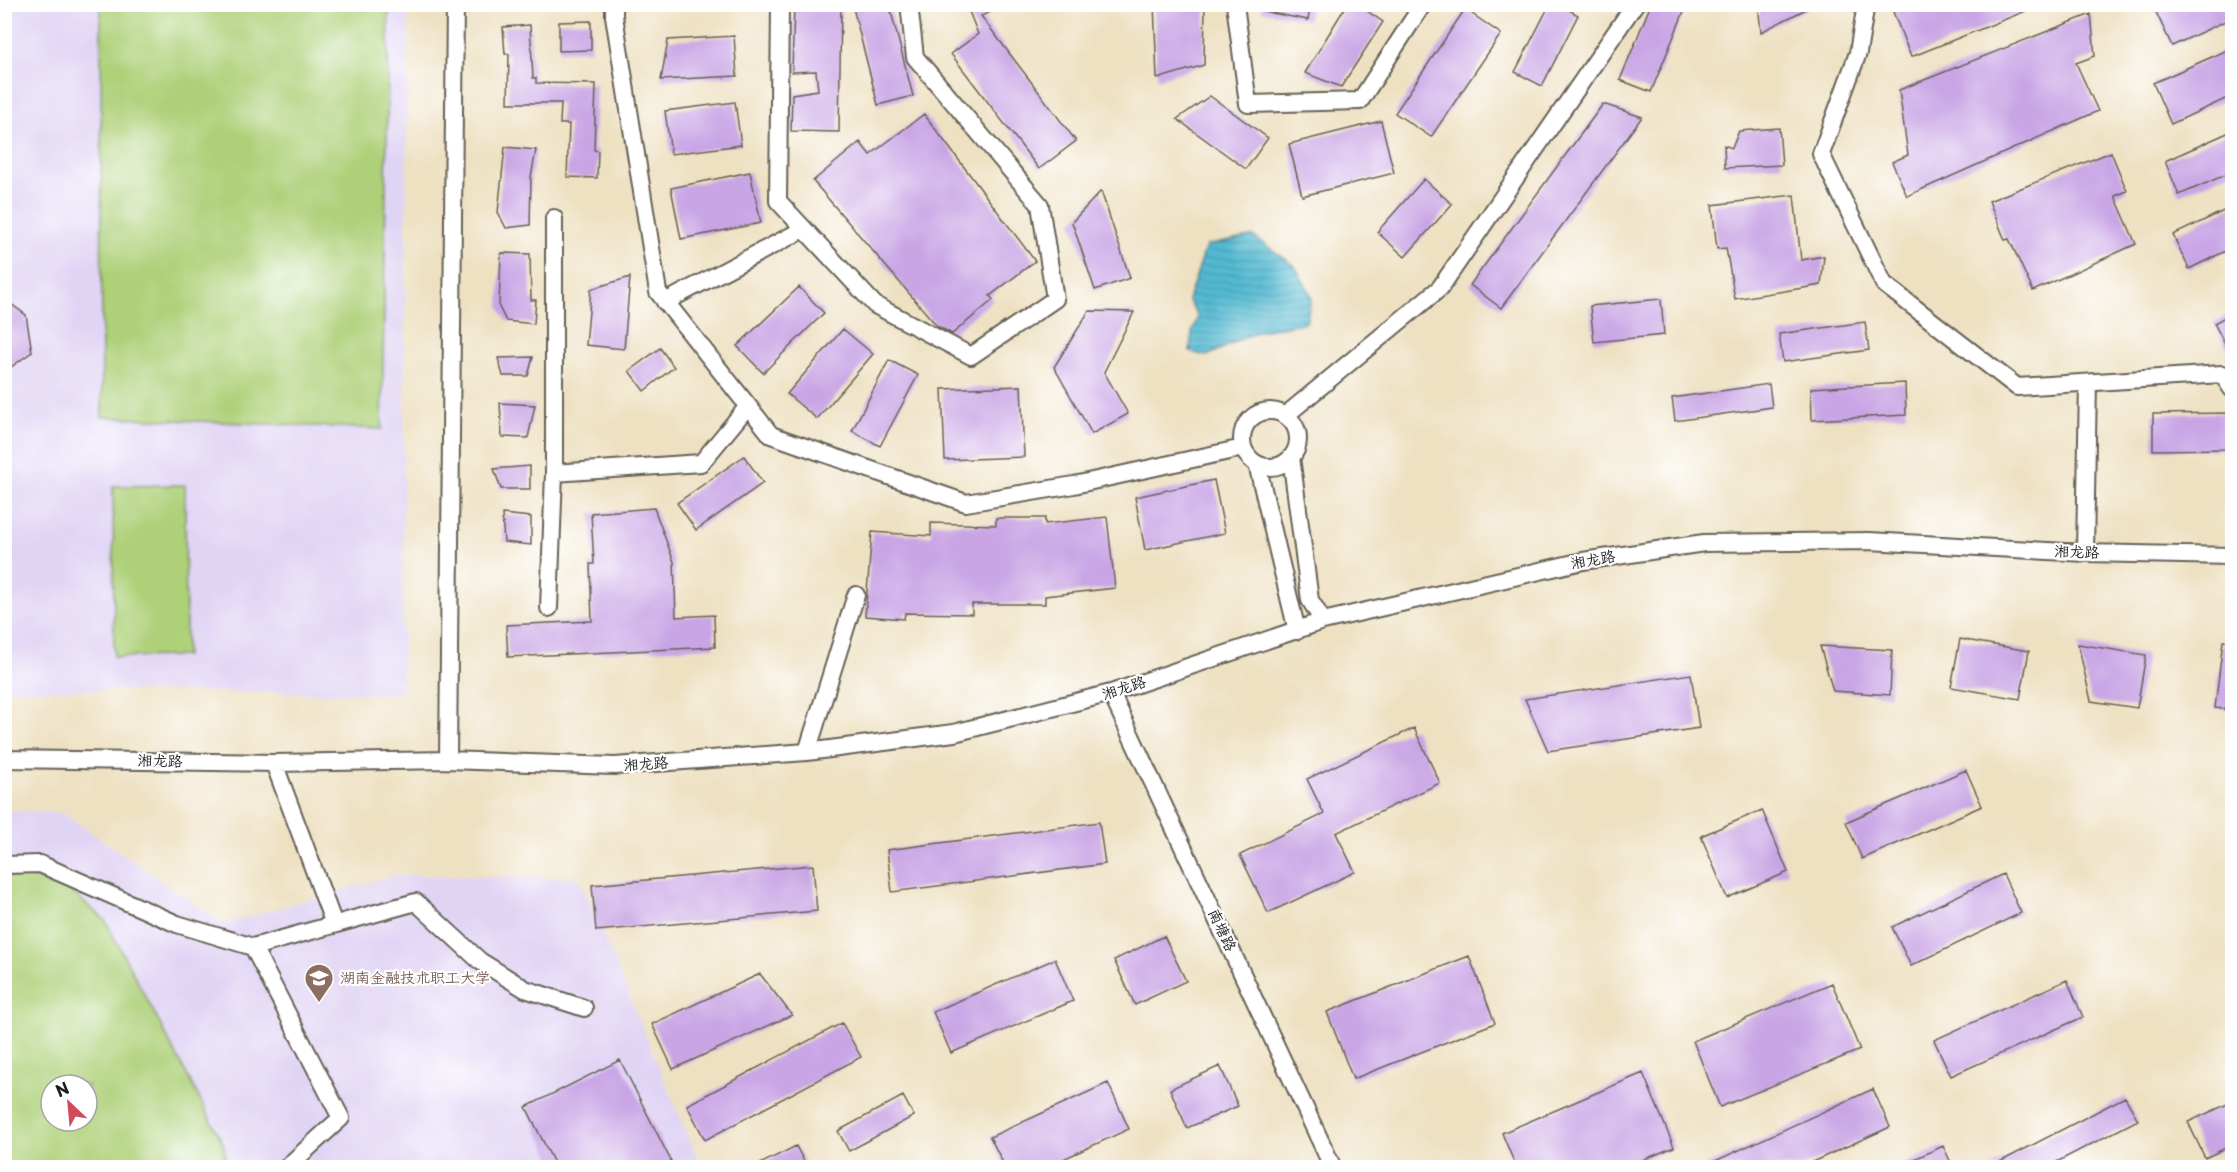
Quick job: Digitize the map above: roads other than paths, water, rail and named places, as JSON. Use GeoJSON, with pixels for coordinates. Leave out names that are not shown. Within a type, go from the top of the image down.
{"type":"FeatureCollection","features":[{"type":"Feature","properties":{"kind":"street"},"geometry":{"type":"LineString","coordinates":[[448,760],[455,4]]}},
{"type":"Feature","properties":{"kind":"street"},"geometry":{"type":"LineString","coordinates":[[614,4],[614,16],[658,292],[771,435],[966,503],[1074,484],[1243,448]]}},
{"type":"Feature","properties":{"kind":"street"},"geometry":{"type":"LineString","coordinates":[[780,4],[778,201],[875,304],[971,356],[1055,299],[1040,205],[915,57],[909,4]]}},
{"type":"Feature","properties":{"kind":"street"},"geometry":{"type":"LineString","coordinates":[[1235,4],[1248,104],[1360,101],[1423,4]]}},
{"type":"Feature","properties":{"kind":"street"},"geometry":{"type":"LineString","coordinates":[[1286,415],[1440,288],[1635,4]]}},
{"type":"Feature","properties":{"kind":"street"},"geometry":{"type":"LineString","coordinates":[[1866,4],[1858,53],[1821,154],[1884,284],[2018,387],[2222,374],[2232,389]]}},
{"type":"Feature","properties":{"kind":"street"},"geometry":{"type":"LineString","coordinates":[[549,608],[554,472],[554,218]]}},
{"type":"Feature","properties":{"kind":"street"},"geometry":{"type":"LineString","coordinates":[[665,302],[804,229]]}},
{"type":"Feature","properties":{"kind":"street"},"geometry":{"type":"LineString","coordinates":[[2085,553],[2088,383]]}},
{"type":"Feature","properties":{"kind":"street"},"geometry":{"type":"LineString","coordinates":[[554,472],[701,463],[748,406]]}},
{"type":"Feature","properties":{"kind":"street"},"geometry":{"type":"LineString","coordinates":[[1273,410],[1286,415],[1296,427],[1298,446],[1291,457],[1278,466],[1269,467],[1257,464],[1247,456],[1243,448],[1242,430],[1254,415],[1273,410]]}},
{"type":"Feature","properties":{"kind":"street"},"geometry":{"type":"LineString","coordinates":[[1291,457],[1311,600],[1323,621]]}},
{"type":"Feature","properties":{"kind":"street"},"geometry":{"type":"LineString","coordinates":[[1257,464],[1297,631]]}},
{"type":"Feature","properties":{"kind":"street","name":"湘龙路"},"geometry":{"type":"LineString","coordinates":[[4,759],[274,763],[448,760],[615,766],[807,752],[954,733],[1111,693],[1323,621],[1582,561],[1704,543],[1869,541],[2085,553],[2232,556]]}},
{"type":"Feature","properties":{"kind":"street"},"geometry":{"type":"LineString","coordinates":[[807,752],[856,595]]}},
{"type":"Feature","properties":{"kind":"street","name":"南塘路"},"geometry":{"type":"LineString","coordinates":[[1111,693],[1333,1167]]}},
{"type":"Feature","properties":{"kind":"street"},"geometry":{"type":"LineString","coordinates":[[274,763],[334,924]]}},
{"type":"Feature","properties":{"kind":"street"},"geometry":{"type":"LineString","coordinates":[[4,865],[40,864],[177,924],[253,946],[416,902],[489,967],[525,989],[584,1008]]}},
{"type":"Feature","properties":{"kind":"street"},"geometry":{"type":"LineString","coordinates":[[253,946],[341,1118],[286,1167]]}},
{"type":"Feature","properties":{"kind":"water"},"geometry":{"type":"Polygon","coordinates":[[[1253,236],[1294,265],[1312,296],[1306,322],[1256,332],[1207,356],[1190,352],[1192,333],[1198,316],[1188,300],[1206,246],[1253,236]]]}},
{"type":"Feature","properties":{"kind":"place","name":"湖南金融技术职工大学"},"geometry":{"type":"Point","coordinates":[319,1004]}}]}
